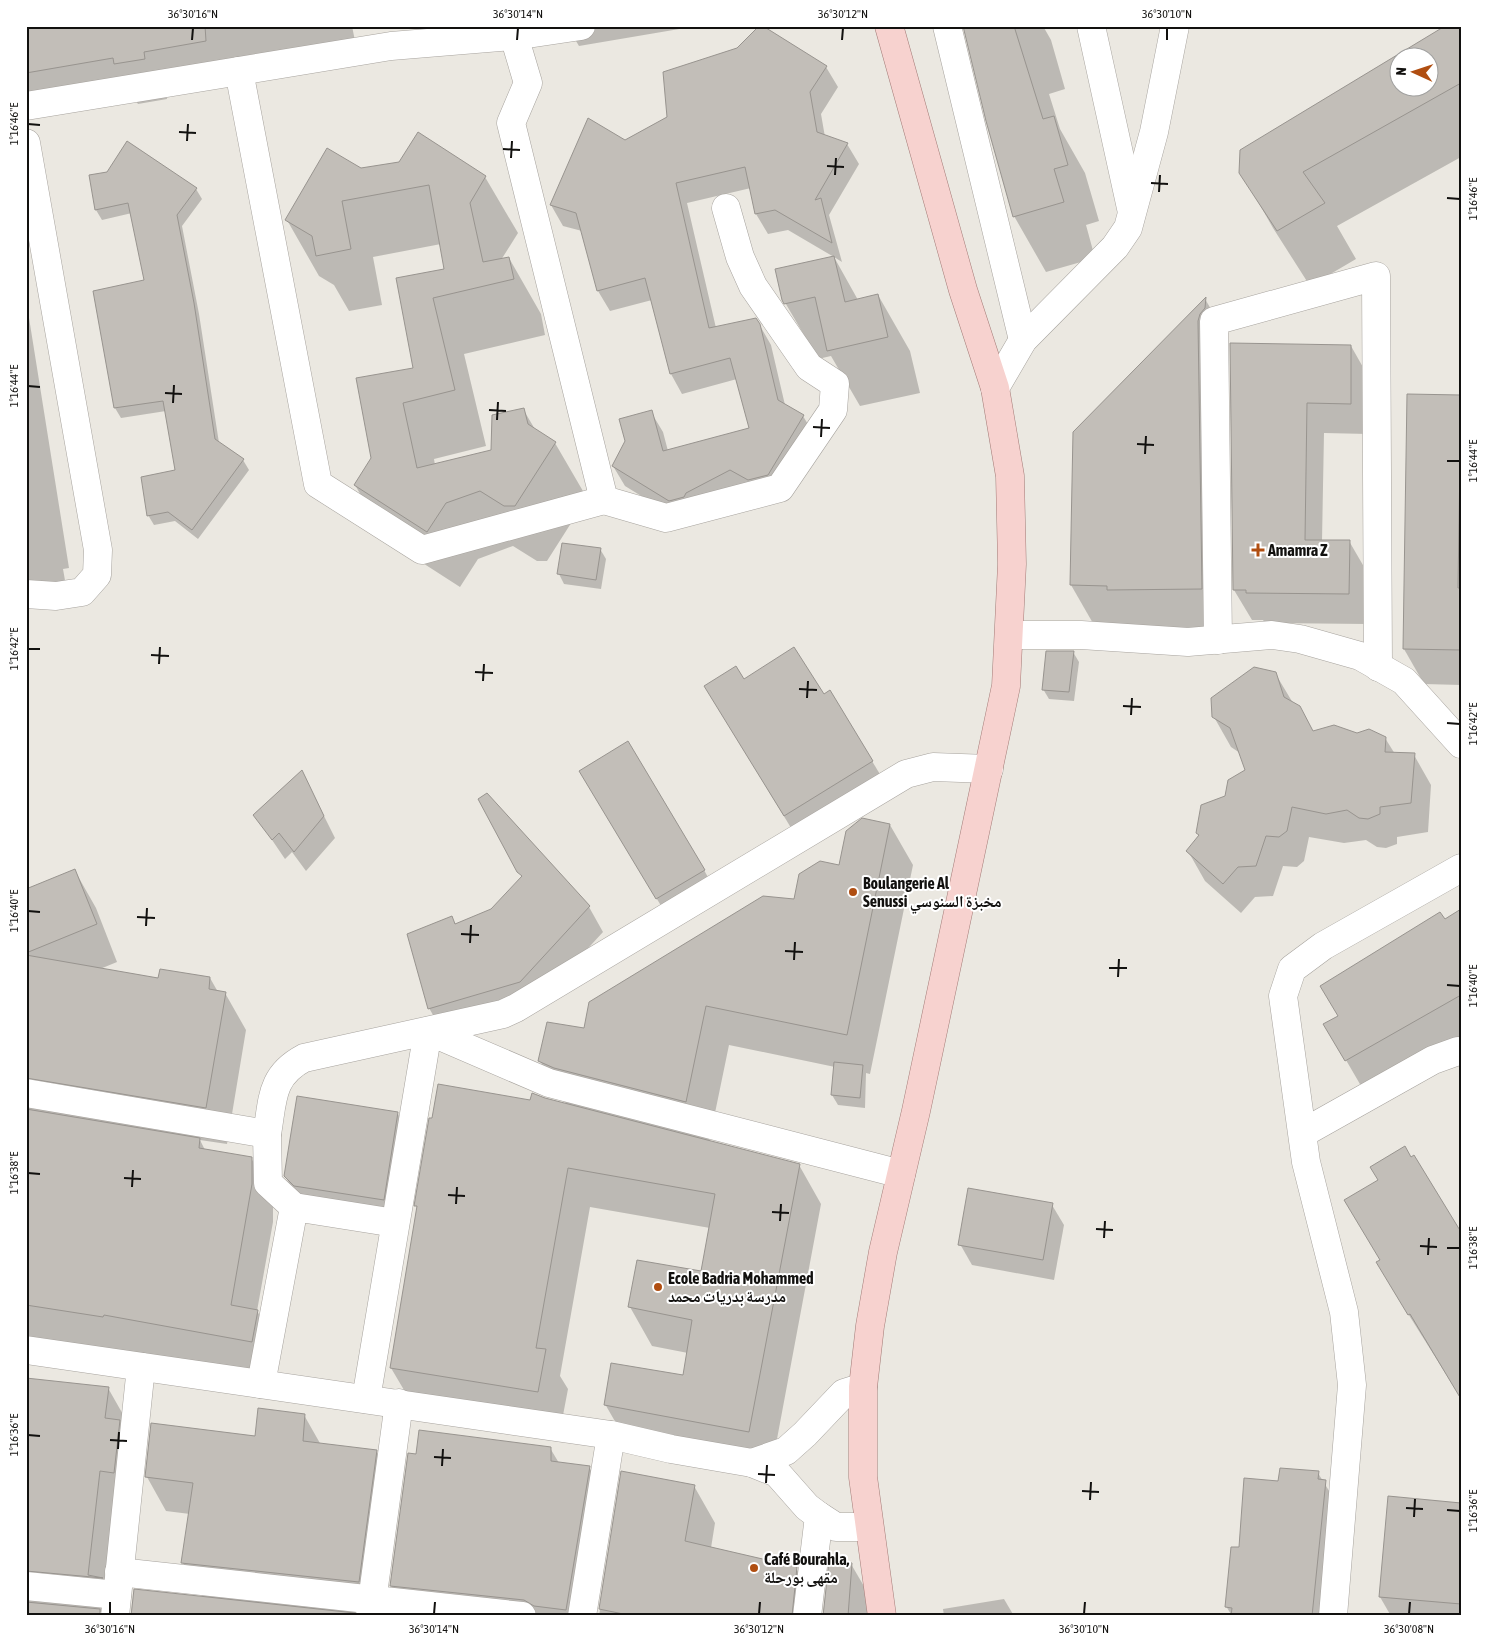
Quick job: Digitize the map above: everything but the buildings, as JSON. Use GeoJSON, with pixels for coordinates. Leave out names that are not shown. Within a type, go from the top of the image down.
{"type":"FeatureCollection","features":[{"type":"Feature","properties":{"kind":"main road"},"geometry":{"type":"LineString","coordinates":[[882,1616],[868,1527],[863,1477],[863,1387],[870,1326],[883,1252],[1006,686],[1012,564],[1010,476],[995,388],[963,290],[889,26]]}},
{"type":"Feature","properties":{"kind":"street"},"geometry":{"type":"LineString","coordinates":[[26,106],[239,71],[390,36],[514,36],[581,26]]}},
{"type":"Feature","properties":{"kind":"street"},"geometry":{"type":"LineString","coordinates":[[947,26],[1024,340]]}},
{"type":"Feature","properties":{"kind":"street"},"geometry":{"type":"LineString","coordinates":[[1091,26],[1132,210]]}},
{"type":"Feature","properties":{"kind":"street"},"geometry":{"type":"LineString","coordinates":[[995,388],[1024,340],[1116,247],[1128,228],[1154,132],[1175,26]]}},
{"type":"Feature","properties":{"kind":"street"},"geometry":{"type":"LineString","coordinates":[[514,36],[528,83],[511,123],[604,500]]}},
{"type":"Feature","properties":{"kind":"street"},"geometry":{"type":"LineString","coordinates":[[239,71],[318,484],[422,550],[604,500],[666,518],[780,488],[833,410],[835,384],[809,367],[753,286],[740,257],[726,208]]}},
{"type":"Feature","properties":{"kind":"street"},"geometry":{"type":"LineString","coordinates":[[26,143],[98,550],[97,575],[82,592],[56,596],[26,594]]}},
{"type":"Feature","properties":{"kind":"street"},"geometry":{"type":"LineString","coordinates":[[1218,640],[1214,321],[1376,276],[1378,667]]}},
{"type":"Feature","properties":{"kind":"street"},"geometry":{"type":"LineString","coordinates":[[1009,634],[1081,635],[1188,642],[1272,635],[1300,639],[1360,656],[1404,681],[1461,744]]}},
{"type":"Feature","properties":{"kind":"street"},"geometry":{"type":"LineString","coordinates":[[235,1128],[275,1086],[288,1066],[304,1058],[503,1014],[906,774],[933,766],[989,769]]}},
{"type":"Feature","properties":{"kind":"street"},"geometry":{"type":"LineString","coordinates":[[1333,1616],[1352,1385],[1344,1312],[1306,1162],[1283,996],[1292,969],[1323,946],[1461,868]]}},
{"type":"Feature","properties":{"kind":"street"},"geometry":{"type":"LineString","coordinates":[[428,1031],[549,1083],[901,1174]]}},
{"type":"Feature","properties":{"kind":"street"},"geometry":{"type":"LineString","coordinates":[[366,1399],[428,1031]]}},
{"type":"Feature","properties":{"kind":"street"},"geometry":{"type":"LineString","coordinates":[[1303,1133],[1433,1060],[1458,1051],[1461,1052]]}},
{"type":"Feature","properties":{"kind":"street"},"geometry":{"type":"LineString","coordinates":[[275,1086],[267,1134],[268,1183],[294,1207],[395,1223]]}},
{"type":"Feature","properties":{"kind":"street"},"geometry":{"type":"LineString","coordinates":[[26,1093],[267,1134]]}},
{"type":"Feature","properties":{"kind":"street"},"geometry":{"type":"LineString","coordinates":[[261,1384],[294,1207]]}},
{"type":"Feature","properties":{"kind":"street"},"geometry":{"type":"LineString","coordinates":[[26,1350],[611,1435],[671,1449],[752,1463],[777,1473],[807,1507],[836,1527],[868,1527]]}},
{"type":"Feature","properties":{"kind":"street"},"geometry":{"type":"LineString","coordinates":[[117,1594],[141,1367]]}},
{"type":"Feature","properties":{"kind":"street"},"geometry":{"type":"LineString","coordinates":[[752,1463],[786,1451],[844,1393],[863,1387]]}},
{"type":"Feature","properties":{"kind":"street"},"geometry":{"type":"LineString","coordinates":[[371,1608],[399,1403]]}},
{"type":"Feature","properties":{"kind":"street"},"geometry":{"type":"LineString","coordinates":[[582,1616],[611,1435]]}},
{"type":"Feature","properties":{"kind":"street"},"geometry":{"type":"LineString","coordinates":[[807,1616],[819,1516]]}},
{"type":"Feature","properties":{"kind":"street"},"geometry":{"type":"LineString","coordinates":[[26,1586],[117,1594],[522,1616]]}},
{"type":"Feature","properties":{"kind":"place","name":"Amamra Z"},"geometry":{"type":"Point","coordinates":[1258,550]}},
{"type":"Feature","properties":{"kind":"place","name":"Boulangerie Al Senussi مخبزة السنوسي"},"geometry":{"type":"Point","coordinates":[853,892]}},
{"type":"Feature","properties":{"kind":"place","name":"Ecole Badria Mohammed مدرسة بدريات محمد"},"geometry":{"type":"Point","coordinates":[658,1287]}},
{"type":"Feature","properties":{"kind":"place","name":"Café Bourahla, مقهى بورحلة"},"geometry":{"type":"Point","coordinates":[754,1568]}}]}
